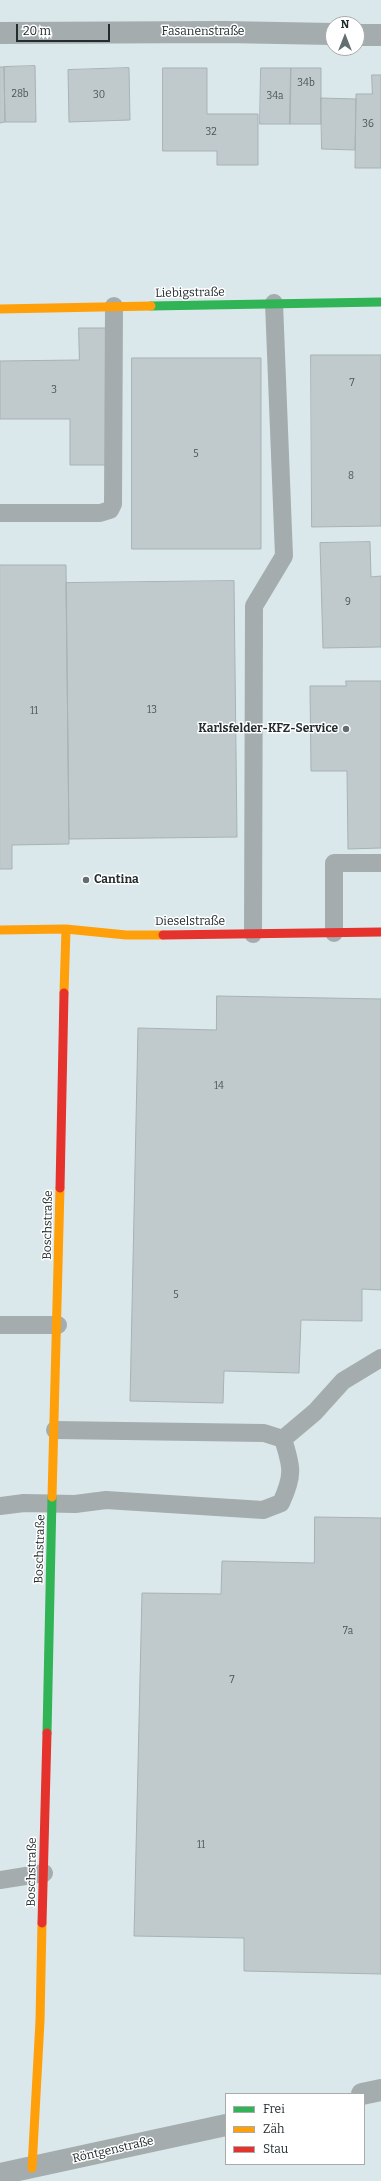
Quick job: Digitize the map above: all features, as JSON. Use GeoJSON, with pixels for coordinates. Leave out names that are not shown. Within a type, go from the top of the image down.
{"type":"FeatureCollection","features":[{"type":"Feature","properties":{"kind":"street","name":"Fasanenstraße"},"geometry":{"type":"LineString","coordinates":[[0,33],[224,32],[325,34]]}},
{"type":"Feature","properties":{"kind":"street"},"geometry":{"type":"LineString","coordinates":[[365,35],[381,35]]}},
{"type":"Feature","properties":{"kind":"street","name":"Liebigstraße"},"geometry":{"type":"LineString","coordinates":[[0,308],[381,302]]}},
{"type":"Feature","properties":{"kind":"street","name":"Dieselstraße"},"geometry":{"type":"LineString","coordinates":[[0,930],[66,929],[126,935],[381,932]]}},
{"type":"Feature","properties":{"kind":"street","name":"Boschstraße"},"geometry":{"type":"LineString","coordinates":[[32,2168],[40,2021],[54,1504],[66,929]]}},
{"type":"Feature","properties":{"kind":"street"},"geometry":{"type":"LineString","coordinates":[[365,2093],[381,2090]]}},
{"type":"Feature","properties":{"kind":"street","name":"Röntgenstraße"},"geometry":{"type":"LineString","coordinates":[[0,2174],[225,2125]]}},
{"type":"Feature","properties":{"kind":"lane"},"geometry":{"type":"LineString","coordinates":[[253,934],[254,606],[284,556],[274,303]]}},
{"type":"Feature","properties":{"kind":"lane"},"geometry":{"type":"LineString","coordinates":[[0,514],[100,513],[110,510],[114,504],[114,306]]}},
{"type":"Feature","properties":{"kind":"lane"},"geometry":{"type":"LineString","coordinates":[[334,933],[334,863],[381,863]]}},
{"type":"Feature","properties":{"kind":"lane"},"geometry":{"type":"LineString","coordinates":[[0,1326],[58,1325]]}},
{"type":"Feature","properties":{"kind":"lane"},"geometry":{"type":"LineString","coordinates":[[283,1439],[315,1412],[343,1381],[381,1358]]}},
{"type":"Feature","properties":{"kind":"lane"},"geometry":{"type":"LineString","coordinates":[[55,1430],[264,1433],[283,1439]]}},
{"type":"Feature","properties":{"kind":"lane"},"geometry":{"type":"LineString","coordinates":[[0,1506],[75,1504],[106,1500],[263,1510],[281,1503],[290,1485],[291,1464],[283,1439]]}},
{"type":"Feature","properties":{"kind":"lane"},"geometry":{"type":"LineString","coordinates":[[0,1880],[44,1873]]}},
{"type":"Feature","properties":{"kind":"building"},"geometry":{"type":"Polygon","coordinates":[[[35,66],[36,122],[5,122],[4,67],[35,66]]]}},
{"type":"Feature","properties":{"kind":"building"},"geometry":{"type":"Polygon","coordinates":[[[0,67],[4,67],[5,122],[0,123],[0,67]]]}},
{"type":"Feature","properties":{"kind":"building"},"geometry":{"type":"Polygon","coordinates":[[[129,68],[130,120],[69,122],[68,70],[129,68]]]}},
{"type":"Feature","properties":{"kind":"building"},"geometry":{"type":"Polygon","coordinates":[[[163,68],[207,68],[207,114],[258,114],[258,165],[217,165],[217,151],[163,151],[163,68]]]}},
{"type":"Feature","properties":{"kind":"building"},"geometry":{"type":"Polygon","coordinates":[[[261,68],[291,68],[290,124],[260,124],[261,68]]]}},
{"type":"Feature","properties":{"kind":"building"},"geometry":{"type":"Polygon","coordinates":[[[291,68],[321,68],[321,124],[290,124],[291,68]]]}},
{"type":"Feature","properties":{"kind":"building"},"geometry":{"type":"Polygon","coordinates":[[[372,75],[381,75],[381,168],[355,168],[356,94],[372,94],[372,75]]]}},
{"type":"Feature","properties":{"kind":"building"},"geometry":{"type":"Polygon","coordinates":[[[321,98],[356,99],[355,150],[322,149],[321,98]]]}},
{"type":"Feature","properties":{"kind":"building"},"geometry":{"type":"Polygon","coordinates":[[[79,328],[109,328],[109,465],[70,465],[70,419],[0,419],[0,361],[79,360],[79,328]]]}},
{"type":"Feature","properties":{"kind":"building"},"geometry":{"type":"Polygon","coordinates":[[[311,355],[381,355],[381,526],[312,527],[311,355]]]}},
{"type":"Feature","properties":{"kind":"building"},"geometry":{"type":"Polygon","coordinates":[[[132,358],[261,358],[261,549],[132,549],[132,358]]]}},
{"type":"Feature","properties":{"kind":"building"},"geometry":{"type":"Polygon","coordinates":[[[370,542],[371,577],[381,576],[381,647],[323,648],[320,543],[370,542]]]}},
{"type":"Feature","properties":{"kind":"building"},"geometry":{"type":"Polygon","coordinates":[[[0,565],[66,565],[69,844],[12,845],[12,869],[0,869],[0,565]]]}},
{"type":"Feature","properties":{"kind":"building"},"geometry":{"type":"Polygon","coordinates":[[[234,581],[237,837],[69,839],[66,583],[234,581]]]}},
{"type":"Feature","properties":{"kind":"building","name":"Karlsfelder-KFZ-Service"},"geometry":{"type":"Polygon","coordinates":[[[346,681],[381,681],[381,848],[348,849],[347,771],[311,771],[310,686],[346,686],[346,681]]]}},
{"type":"Feature","properties":{"kind":"building"},"geometry":{"type":"Polygon","coordinates":[[[217,996],[381,999],[381,1290],[362,1289],[362,1321],[301,1320],[299,1373],[224,1371],[223,1403],[130,1401],[138,1028],[216,1030],[217,996]]]}},
{"type":"Feature","properties":{"kind":"building"},"geometry":{"type":"Polygon","coordinates":[[[315,1517],[381,1518],[381,1974],[244,1971],[244,1938],[134,1936],[142,1593],[221,1594],[222,1561],[314,1563],[315,1517]]]}},
{"type":"Feature","properties":{"kind":"traffic: fast"},"geometry":{"type":"LineString","coordinates":[[151,306],[381,302]]}},
{"type":"Feature","properties":{"kind":"traffic: fast"},"geometry":{"type":"LineString","coordinates":[[47,1733],[52,1497]]}},
{"type":"Feature","properties":{"kind":"traffic: slow"},"geometry":{"type":"LineString","coordinates":[[0,309],[151,306]]}},
{"type":"Feature","properties":{"kind":"traffic: slow"},"geometry":{"type":"LineString","coordinates":[[0,930],[66,929],[126,935],[163,935]]}},
{"type":"Feature","properties":{"kind":"traffic: slow"},"geometry":{"type":"LineString","coordinates":[[64,993],[66,929]]}},
{"type":"Feature","properties":{"kind":"traffic: slow"},"geometry":{"type":"LineString","coordinates":[[52,1497],[60,1188]]}},
{"type":"Feature","properties":{"kind":"traffic: slow"},"geometry":{"type":"LineString","coordinates":[[32,2168],[40,2021],[42,1923]]}},
{"type":"Feature","properties":{"kind":"traffic: jam"},"geometry":{"type":"LineString","coordinates":[[163,935],[381,932]]}},
{"type":"Feature","properties":{"kind":"traffic: jam"},"geometry":{"type":"LineString","coordinates":[[60,1188],[64,993]]}},
{"type":"Feature","properties":{"kind":"traffic: jam"},"geometry":{"type":"LineString","coordinates":[[42,1923],[47,1733]]}},
{"type":"Feature","properties":{"kind":"place","name":"Karlsfelder-KFZ-Service"},"geometry":{"type":"Point","coordinates":[346,729]}},
{"type":"Feature","properties":{"kind":"place","name":"Cantina"},"geometry":{"type":"Point","coordinates":[86,880]}}]}
